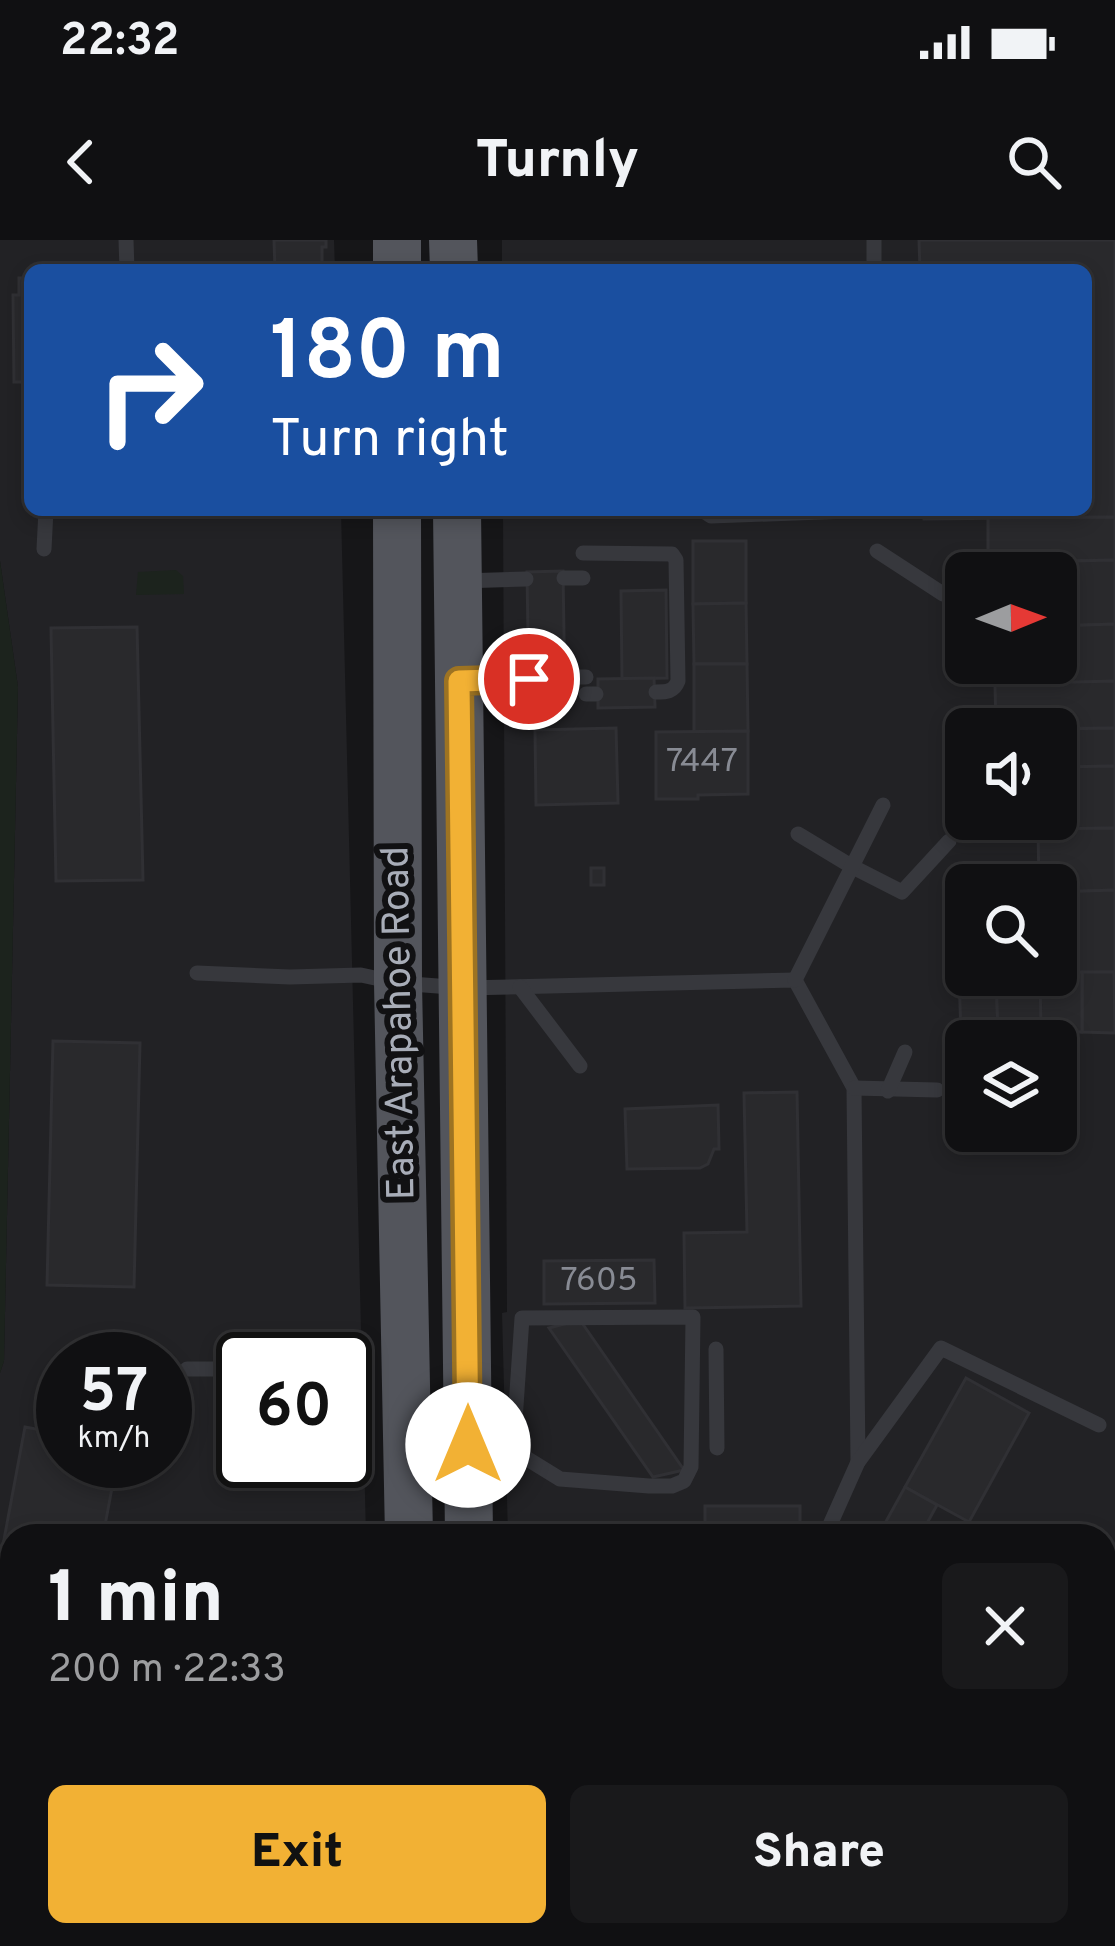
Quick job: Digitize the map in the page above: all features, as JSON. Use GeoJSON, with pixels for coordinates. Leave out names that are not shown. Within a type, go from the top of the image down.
{"type":"FeatureCollection","features":[{"type":"Feature","properties":{"kind":"main road","name":"East Arapahoe Road"},"geometry":{"type":"LineString","coordinates":[[397,516],[398,982],[409,1524]]}},
{"type":"Feature","properties":{"kind":"main road","name":"East Arapahoe Road"},"geometry":{"type":"LineString","coordinates":[[457,516],[464,988],[490,1448],[472,1524]]}},
{"type":"Feature","properties":{"kind":"main road"},"geometry":{"type":"LineString","coordinates":[[398,609],[428,749],[430,943],[464,988]]}},
{"type":"Feature","properties":{"kind":"lane"},"geometry":{"type":"LineString","coordinates":[[44,549],[46,516]]}},
{"type":"Feature","properties":{"kind":"lane"},"geometry":{"type":"LineString","coordinates":[[878,551],[943,594]]}},
{"type":"Feature","properties":{"kind":"lane"},"geometry":{"type":"LineString","coordinates":[[583,553],[656,552],[672,554],[676,560],[678,681],[668,692],[656,692]]}},
{"type":"Feature","properties":{"kind":"lane"},"geometry":{"type":"LineString","coordinates":[[564,578],[583,578]]}},
{"type":"Feature","properties":{"kind":"lane"},"geometry":{"type":"LineString","coordinates":[[458,581],[526,579]]}},
{"type":"Feature","properties":{"kind":"lane"},"geometry":{"type":"LineString","coordinates":[[566,677],[590,688]]}},
{"type":"Feature","properties":{"kind":"lane"},"geometry":{"type":"LineString","coordinates":[[459,681],[529,679]]}},
{"type":"Feature","properties":{"kind":"lane"},"geometry":{"type":"LineString","coordinates":[[795,980],[883,806]]}},
{"type":"Feature","properties":{"kind":"lane"},"geometry":{"type":"LineString","coordinates":[[798,834],[902,892],[949,842]]}},
{"type":"Feature","properties":{"kind":"lane"},"geometry":{"type":"LineString","coordinates":[[196,973],[361,975],[464,988],[795,980]]}},
{"type":"Feature","properties":{"kind":"lane"},"geometry":{"type":"LineString","coordinates":[[795,980],[854,1088],[858,1462]]}},
{"type":"Feature","properties":{"kind":"lane"},"geometry":{"type":"LineString","coordinates":[[520,987],[580,1066]]}},
{"type":"Feature","properties":{"kind":"lane"},"geometry":{"type":"LineString","coordinates":[[888,1090],[904,1052]]}},
{"type":"Feature","properties":{"kind":"lane"},"geometry":{"type":"LineString","coordinates":[[854,1088],[937,1090]]}},
{"type":"Feature","properties":{"kind":"lane"},"geometry":{"type":"LineString","coordinates":[[693,1317],[691,1467],[684,1481],[650,1486],[560,1479],[490,1448],[522,1318],[693,1317]]}},
{"type":"Feature","properties":{"kind":"lane"},"geometry":{"type":"LineString","coordinates":[[830,1524],[858,1462],[941,1348],[1099,1425]]}},
{"type":"Feature","properties":{"kind":"lane"},"geometry":{"type":"LineString","coordinates":[[716,1349],[717,1448]]}},
{"type":"Feature","properties":{"kind":"shaded area"},"geometry":{"type":"Polygon","coordinates":[[[0,240],[334,240],[335,264],[24,264],[24,516],[341,516],[361,1332],[216,1332],[216,1488],[365,1488],[366,1524],[0,1524],[0,1373],[4,1361],[18,687],[0,561],[0,240]]]}},
{"type":"Feature","properties":{"kind":"shaded area"},"geometry":{"type":"Polygon","coordinates":[[[502,240],[1115,240],[1115,1524],[508,1524],[502,1313],[507,1312],[503,516],[1092,516],[1092,264],[502,264],[502,240]]]}},
{"type":"Feature","properties":{"kind":"shaded area"},"geometry":{"type":"Polygon","coordinates":[[[0,561],[18,687],[4,1361],[0,1373],[0,561]]]}},
{"type":"Feature","properties":{"kind":"shaded area"},"geometry":{"type":"Polygon","coordinates":[[[176,570],[183,576],[184,594],[136,595],[138,572],[176,570]]]}},
{"type":"Feature","properties":{"kind":"building"},"geometry":{"type":"Polygon","coordinates":[[[274,240],[326,240],[322,264],[275,264],[274,240]]]}},
{"type":"Feature","properties":{"kind":"building"},"geometry":{"type":"Polygon","coordinates":[[[919,240],[1115,240],[1115,517],[924,519],[1092,516],[1092,264],[920,264],[919,240]]]}},
{"type":"Feature","properties":{"kind":"building"},"geometry":{"type":"Polygon","coordinates":[[[19,278],[24,278],[24,382],[14,382],[13,295],[19,295],[19,278]]]}},
{"type":"Feature","properties":{"kind":"building"},"geometry":{"type":"Polygon","coordinates":[[[1115,517],[1115,560],[1077,561],[1077,552],[988,552],[988,518],[1115,517]]]}},
{"type":"Feature","properties":{"kind":"building"},"geometry":{"type":"Polygon","coordinates":[[[693,541],[746,541],[746,603],[693,604],[693,541]]]}},
{"type":"Feature","properties":{"kind":"building"},"geometry":{"type":"Polygon","coordinates":[[[1115,560],[1115,624],[1077,625],[1077,561],[1115,560]]]}},
{"type":"Feature","properties":{"kind":"building"},"geometry":{"type":"Polygon","coordinates":[[[563,571],[565,699],[529,700],[527,572],[563,571]]]}},
{"type":"Feature","properties":{"kind":"building"},"geometry":{"type":"Polygon","coordinates":[[[666,590],[667,678],[622,679],[621,591],[666,590]]]}},
{"type":"Feature","properties":{"kind":"building"},"geometry":{"type":"Polygon","coordinates":[[[746,603],[747,664],[694,664],[693,604],[746,603]]]}},
{"type":"Feature","properties":{"kind":"building"},"geometry":{"type":"Polygon","coordinates":[[[1115,624],[1115,681],[1077,682],[1077,625],[1115,624]]]}},
{"type":"Feature","properties":{"kind":"building"},"geometry":{"type":"Polygon","coordinates":[[[137,627],[143,880],[56,881],[51,628],[137,627]]]}},
{"type":"Feature","properties":{"kind":"building"},"geometry":{"type":"Polygon","coordinates":[[[694,664],[747,664],[748,731],[694,732],[694,664]]]}},
{"type":"Feature","properties":{"kind":"building"},"geometry":{"type":"Polygon","coordinates":[[[654,678],[655,707],[598,708],[598,679],[654,678]]]}},
{"type":"Feature","properties":{"kind":"building"},"geometry":{"type":"Polygon","coordinates":[[[1115,681],[1115,728],[1077,728],[1077,708],[996,708],[995,684],[1115,681]]]}},
{"type":"Feature","properties":{"kind":"building"},"geometry":{"type":"Polygon","coordinates":[[[616,728],[618,803],[536,805],[535,730],[616,728]]]}},
{"type":"Feature","properties":{"kind":"building"},"geometry":{"type":"Polygon","coordinates":[[[1115,728],[1115,766],[1077,767],[1077,729],[1115,728]]]}},
{"type":"Feature","properties":{"kind":"building"},"geometry":{"type":"Polygon","coordinates":[[[748,731],[748,794],[656,799],[656,732],[748,731]]]}},
{"type":"Feature","properties":{"kind":"building"},"geometry":{"type":"Polygon","coordinates":[[[1115,766],[1115,828],[1077,828],[1077,767],[1115,766]]]}},
{"type":"Feature","properties":{"kind":"building"},"geometry":{"type":"Polygon","coordinates":[[[1077,828],[1115,828],[1115,890],[1077,891],[1077,864],[1039,864],[1038,840],[1077,840],[1077,828]]]}},
{"type":"Feature","properties":{"kind":"building"},"geometry":{"type":"Polygon","coordinates":[[[591,868],[604,868],[604,885],[591,885],[591,868]]]}},
{"type":"Feature","properties":{"kind":"building"},"geometry":{"type":"Polygon","coordinates":[[[1115,890],[1115,972],[1077,973],[1077,891],[1115,890]]]}},
{"type":"Feature","properties":{"kind":"building"},"geometry":{"type":"Polygon","coordinates":[[[1077,972],[1082,972],[1082,1032],[1077,1032],[1077,1020],[1041,1020],[1040,996],[1077,996],[1077,972]]]}},
{"type":"Feature","properties":{"kind":"building"},"geometry":{"type":"Polygon","coordinates":[[[1082,972],[1114,972],[1115,1033],[1082,1032],[1082,972]]]}},
{"type":"Feature","properties":{"kind":"building"},"geometry":{"type":"Polygon","coordinates":[[[960,996],[997,996],[998,1020],[961,1020],[960,996]]]}},
{"type":"Feature","properties":{"kind":"building"},"geometry":{"type":"Polygon","coordinates":[[[997,996],[1040,996],[1041,1020],[998,1020],[997,996]]]}},
{"type":"Feature","properties":{"kind":"building"},"geometry":{"type":"Polygon","coordinates":[[[53,1041],[140,1043],[134,1287],[47,1285],[53,1041]]]}},
{"type":"Feature","properties":{"kind":"building"},"geometry":{"type":"Polygon","coordinates":[[[797,1092],[801,1306],[685,1308],[684,1233],[747,1232],[744,1093],[797,1092]]]}},
{"type":"Feature","properties":{"kind":"building"},"geometry":{"type":"Polygon","coordinates":[[[718,1105],[719,1149],[714,1149],[708,1164],[627,1169],[625,1109],[718,1105]]]}},
{"type":"Feature","properties":{"kind":"building"},"geometry":{"type":"Polygon","coordinates":[[[654,1260],[655,1303],[544,1304],[544,1261],[654,1260]]]}},
{"type":"Feature","properties":{"kind":"building"},"geometry":{"type":"Polygon","coordinates":[[[580,1320],[684,1470],[653,1477],[549,1328],[580,1320]]]}},
{"type":"Feature","properties":{"kind":"building"},"geometry":{"type":"Polygon","coordinates":[[[966,1378],[1029,1413],[969,1522],[905,1487],[966,1378]]]}},
{"type":"Feature","properties":{"kind":"building"},"geometry":{"type":"Polygon","coordinates":[[[25,1427],[36,1429],[36,1488],[112,1488],[105,1524],[7,1524],[25,1427]]]}},
{"type":"Feature","properties":{"kind":"building"},"geometry":{"type":"Polygon","coordinates":[[[905,1487],[937,1505],[927,1524],[885,1524],[905,1487]]]}},
{"type":"Feature","properties":{"kind":"building"},"geometry":{"type":"Polygon","coordinates":[[[705,1506],[800,1506],[800,1524],[705,1524],[705,1506]]]}},
{"type":"Feature","properties":{"kind":"route"},"geometry":{"type":"LineString","coordinates":[[468,1445],[459,681],[529,679]]}}]}
